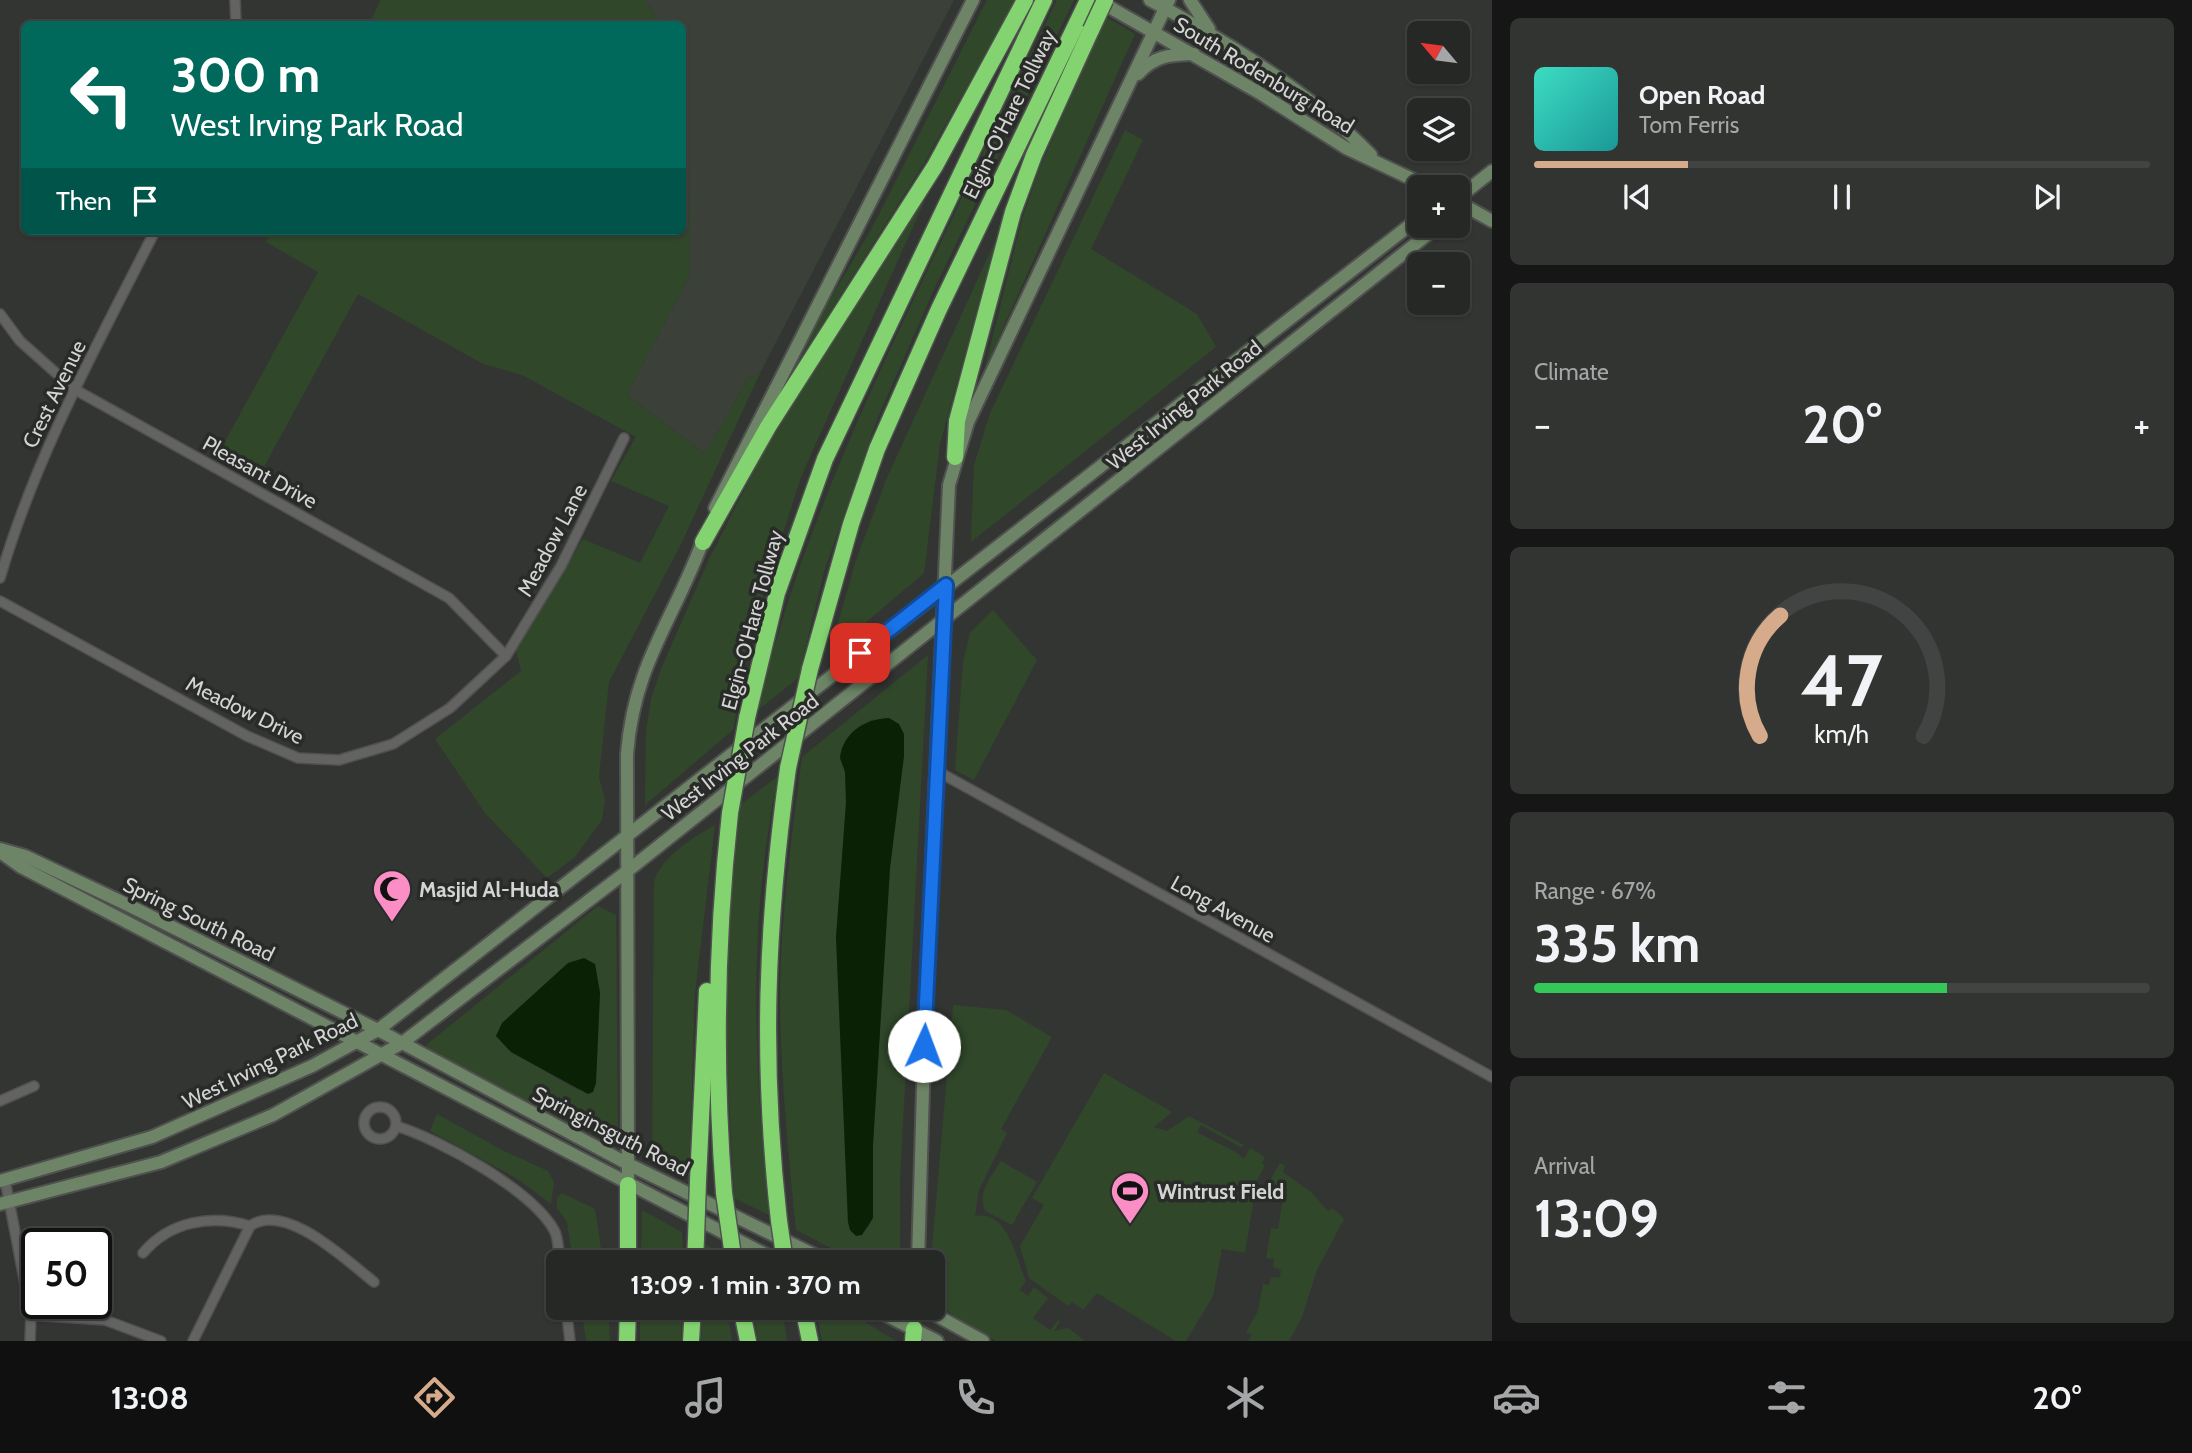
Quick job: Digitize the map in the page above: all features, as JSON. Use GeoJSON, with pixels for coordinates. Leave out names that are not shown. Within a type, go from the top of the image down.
{"type":"FeatureCollection","features":[{"type":"Feature","properties":{"kind":"highway"},"geometry":{"type":"LineString","coordinates":[[703,542],[768,427],[934,166],[1025,0]]}},
{"type":"Feature","properties":{"kind":"highway","name":"Elgin-O'Hare Tollway"},"geometry":{"type":"LineString","coordinates":[[783,1250],[784,1223],[772,1162],[767,1074],[768,943],[788,768],[810,669],[851,524],[877,449],[939,309],[1084,26],[1088,0]]}},
{"type":"Feature","properties":{"kind":"highway"},"geometry":{"type":"LineString","coordinates":[[955,457],[957,421],[1013,212],[1084,26],[1105,0]]}},
{"type":"Feature","properties":{"kind":"highway","name":"Elgin-O'Hare Tollway"},"geometry":{"type":"LineString","coordinates":[[732,1250],[724,1193],[717,1077],[719,931],[730,813],[747,719],[777,593],[825,459],[1043,2]]}},
{"type":"Feature","properties":{"kind":"highway"},"geometry":{"type":"LineString","coordinates":[[696,1250],[708,968],[719,931]]}},
{"type":"Feature","properties":{"kind":"highway"},"geometry":{"type":"LineString","coordinates":[[628,1185],[628,1250]]}},
{"type":"Feature","properties":{"kind":"highway"},"geometry":{"type":"LineString","coordinates":[[784,1223],[792,1250]]}},
{"type":"Feature","properties":{"kind":"highway"},"geometry":{"type":"LineString","coordinates":[[628,1320],[628,1341]]}},
{"type":"Feature","properties":{"kind":"highway"},"geometry":{"type":"LineString","coordinates":[[691,1341],[692,1320]]}},
{"type":"Feature","properties":{"kind":"highway"},"geometry":{"type":"LineString","coordinates":[[744,1320],[748,1341]]}},
{"type":"Feature","properties":{"kind":"highway"},"geometry":{"type":"LineString","coordinates":[[795,1320],[799,1341]]}},
{"type":"Feature","properties":{"kind":"highway"},"geometry":{"type":"LineString","coordinates":[[806,1320],[810,1341]]}},
{"type":"Feature","properties":{"kind":"main road"},"geometry":{"type":"LineString","coordinates":[[628,1185],[627,754],[630,719],[637,687],[703,542],[717,502],[973,0]]}},
{"type":"Feature","properties":{"kind":"main road","name":"South Rodenburg Road"},"geometry":{"type":"LineString","coordinates":[[1097,0],[1194,54],[1346,148],[1407,176]]}},
{"type":"Feature","properties":{"kind":"main road","name":"South Rodenburg Road"},"geometry":{"type":"LineString","coordinates":[[1150,0],[1167,4],[1219,39],[1351,134],[1376,161]]}},
{"type":"Feature","properties":{"kind":"main road"},"geometry":{"type":"LineString","coordinates":[[1190,0],[1200,19],[1219,39]]}},
{"type":"Feature","properties":{"kind":"main road"},"geometry":{"type":"LineString","coordinates":[[918,1250],[925,1019],[942,622],[946,585],[944,529],[955,457],[968,422],[1167,4]]}},
{"type":"Feature","properties":{"kind":"main road"},"geometry":{"type":"LineString","coordinates":[[1128,84],[1148,63],[1164,55],[1194,54]]}},
{"type":"Feature","properties":{"kind":"main road"},"geometry":{"type":"LineString","coordinates":[[1470,190],[1492,171]]}},
{"type":"Feature","properties":{"kind":"main road"},"geometry":{"type":"LineString","coordinates":[[1470,207],[1492,221]]}},
{"type":"Feature","properties":{"kind":"main road","name":"West Irving Park Road"},"geometry":{"type":"LineString","coordinates":[[3,1180],[152,1137],[214,1112],[358,1043],[378,1030],[629,837],[946,585],[1407,227]]}},
{"type":"Feature","properties":{"kind":"main road","name":"West Irving Park Road"},"geometry":{"type":"LineString","coordinates":[[5,1203],[161,1162],[273,1115],[402,1043],[629,869],[1423,238]]}},
{"type":"Feature","properties":{"kind":"main road","name":"Spring South Road"},"geometry":{"type":"LineString","coordinates":[[0,850],[24,856],[128,905],[378,1030]]}},
{"type":"Feature","properties":{"kind":"main road","name":"Spring South Road"},"geometry":{"type":"LineString","coordinates":[[0,850],[21,867],[358,1043]]}},
{"type":"Feature","properties":{"kind":"main road","name":"Springinsguth Road"},"geometry":{"type":"LineString","coordinates":[[378,1030],[628,1164],[804,1250]]}},
{"type":"Feature","properties":{"kind":"main road","name":"Springinsguth Road"},"geometry":{"type":"LineString","coordinates":[[358,1043],[628,1185],[759,1250]]}},
{"type":"Feature","properties":{"kind":"main road"},"geometry":{"type":"LineString","coordinates":[[890,1320],[914,1335],[937,1341]]}},
{"type":"Feature","properties":{"kind":"main road"},"geometry":{"type":"LineString","coordinates":[[943,1320],[983,1341]]}},
{"type":"Feature","properties":{"kind":"street"},"geometry":{"type":"LineString","coordinates":[[235,0],[236,21]]}},
{"type":"Feature","properties":{"kind":"street","name":"Crest Avenue"},"geometry":{"type":"LineString","coordinates":[[0,578],[16,523],[44,452],[153,235]]}},
{"type":"Feature","properties":{"kind":"street","name":"Pleasant Drive"},"geometry":{"type":"LineString","coordinates":[[0,314],[20,341],[74,389],[449,598],[506,656]]}},
{"type":"Feature","properties":{"kind":"street","name":"Meadow Lane"},"geometry":{"type":"LineString","coordinates":[[506,656],[561,566],[624,439]]}},
{"type":"Feature","properties":{"kind":"street","name":"Meadow Drive"},"geometry":{"type":"LineString","coordinates":[[0,601],[247,736],[298,758],[339,761],[393,744],[450,708],[506,656]]}},
{"type":"Feature","properties":{"kind":"street","name":"Long Avenue"},"geometry":{"type":"LineString","coordinates":[[937,771],[1492,1077]]}},
{"type":"Feature","properties":{"kind":"street"},"geometry":{"type":"LineString","coordinates":[[0,1101],[34,1086]]}},
{"type":"Feature","properties":{"kind":"street"},"geometry":{"type":"LineString","coordinates":[[396,1126],[420,1134],[526,1196],[556,1231],[558,1250]]}},
{"type":"Feature","properties":{"kind":"street"},"geometry":{"type":"LineString","coordinates":[[3,1180],[5,1203],[21,1272]]}},
{"type":"Feature","properties":{"kind":"street"},"geometry":{"type":"LineString","coordinates":[[193,1341],[250,1226],[260,1219],[272,1218],[290,1224],[319,1240],[373,1282]]}},
{"type":"Feature","properties":{"kind":"street"},"geometry":{"type":"LineString","coordinates":[[143,1253],[153,1241],[176,1228],[202,1220],[232,1221],[250,1226]]}},
{"type":"Feature","properties":{"kind":"street"},"geometry":{"type":"LineString","coordinates":[[30,1341],[31,1319]]}},
{"type":"Feature","properties":{"kind":"street"},"geometry":{"type":"LineString","coordinates":[[80,1319],[105,1321],[161,1341]]}},
{"type":"Feature","properties":{"kind":"street"},"geometry":{"type":"LineString","coordinates":[[568,1320],[570,1341]]}},
{"type":"Feature","properties":{"kind":"shaded area"},"geometry":{"type":"Polygon","coordinates":[[[381,0],[645,0],[659,21],[370,21],[381,0]]]}},
{"type":"Feature","properties":{"kind":"shaded area"},"geometry":{"type":"Polygon","coordinates":[[[645,0],[954,0],[761,371],[747,380],[705,454],[627,395],[690,275],[686,21],[659,21],[645,0]]]}},
{"type":"Feature","properties":{"kind":"shaded area"},"geometry":{"type":"Polygon","coordinates":[[[987,0],[1015,0],[923,165],[786,381],[783,380],[873,226],[987,0]]]}},
{"type":"Feature","properties":{"kind":"shaded area"},"geometry":{"type":"Polygon","coordinates":[[[1057,0],[1074,0],[936,285],[878,417],[824,572],[798,678],[757,711],[791,593],[832,482],[904,319],[1057,0]]]}},
{"type":"Feature","properties":{"kind":"shaded area"},"geometry":{"type":"Polygon","coordinates":[[[1106,17],[1135,34],[985,368],[1022,219],[1040,167],[1106,17]]]}},
{"type":"Feature","properties":{"kind":"shaded area"},"geometry":{"type":"Polygon","coordinates":[[[686,107],[690,275],[627,395],[705,454],[747,380],[761,371],[682,542],[609,682],[599,777],[605,799],[602,820],[574,858],[547,878],[485,813],[435,739],[521,671],[516,650],[583,539],[640,563],[669,506],[611,481],[636,437],[522,375],[483,364],[358,294],[259,476],[218,454],[318,272],[266,242],[269,235],[686,235],[686,107]]]}},
{"type":"Feature","properties":{"kind":"shaded area"},"geometry":{"type":"Polygon","coordinates":[[[1125,130],[1143,140],[1091,249],[1197,314],[1216,347],[971,542],[974,465],[990,413],[1125,130]]]}},
{"type":"Feature","properties":{"kind":"shaded area"},"geometry":{"type":"Polygon","coordinates":[[[930,189],[801,477],[755,621],[733,730],[645,805],[646,732],[651,699],[661,669],[710,557],[777,426],[930,189]]]}},
{"type":"Feature","properties":{"kind":"shaded area"},"geometry":{"type":"Polygon","coordinates":[[[996,239],[940,444],[924,573],[829,654],[856,560],[886,480],[996,239]]]}},
{"type":"Feature","properties":{"kind":"shaded area"},"geometry":{"type":"Polygon","coordinates":[[[993,610],[1037,660],[974,780],[955,770],[963,662],[970,633],[993,610]]]}},
{"type":"Feature","properties":{"kind":"shaded area"},"geometry":{"type":"Polygon","coordinates":[[[928,655],[900,1180],[900,1250],[835,1250],[796,1230],[787,1140],[780,1020],[781,961],[802,757],[928,655]],[[872,719],[847,739],[846,803],[836,937],[848,1222],[868,1228],[873,1217],[873,1145],[890,868],[904,735],[872,719]]]}},
{"type":"Feature","properties":{"kind":"shaded area"},"geometry":{"type":"Polygon","coordinates":[[[889,718],[899,724],[904,734],[904,756],[890,868],[873,1145],[873,1218],[862,1235],[856,1236],[850,1230],[848,1222],[836,937],[846,803],[845,772],[840,758],[850,734],[864,724],[889,718]]]}},
{"type":"Feature","properties":{"kind":"shaded area"},"geometry":{"type":"Polygon","coordinates":[[[778,776],[761,887],[756,995],[760,1104],[769,1215],[734,1198],[725,1018],[728,938],[740,805],[778,776]]]}},
{"type":"Feature","properties":{"kind":"shaded area"},"geometry":{"type":"Polygon","coordinates":[[[715,825],[695,993],[689,1176],[652,1157],[654,883],[657,874],[670,857],[715,825]]]}},
{"type":"Feature","properties":{"kind":"shaded area"},"geometry":{"type":"Polygon","coordinates":[[[598,906],[616,915],[618,1127],[612,1137],[602,1139],[430,1051],[426,1045],[598,906]],[[595,964],[496,1036],[511,1052],[578,1090],[596,1073],[600,993],[595,964]]]}},
{"type":"Feature","properties":{"kind":"shaded area"},"geometry":{"type":"Polygon","coordinates":[[[584,958],[595,964],[600,993],[596,1083],[593,1092],[588,1094],[511,1052],[496,1036],[502,1023],[568,963],[584,958]]]}},
{"type":"Feature","properties":{"kind":"shaded area"},"geometry":{"type":"Polygon","coordinates":[[[953,1005],[1006,1010],[1052,1037],[1001,1129],[1007,1133],[979,1190],[975,1216],[987,1216],[996,1220],[1003,1228],[1026,1281],[1020,1290],[1028,1296],[1034,1287],[1048,1298],[1033,1318],[1050,1330],[1058,1320],[1060,1322],[1054,1331],[1068,1328],[1085,1341],[996,1341],[959,1320],[945,1309],[945,1250],[932,1248],[953,1005]]]}},
{"type":"Feature","properties":{"kind":"shaded area","name":"Wintrust Field"},"geometry":{"type":"Polygon","coordinates":[[[1104,1073],[1172,1112],[1154,1127],[1167,1131],[1189,1116],[1244,1145],[1242,1148],[1201,1125],[1197,1132],[1244,1159],[1250,1148],[1265,1157],[1262,1163],[1265,1166],[1257,1180],[1245,1253],[1222,1249],[1213,1296],[1186,1341],[1176,1341],[1097,1293],[1083,1310],[1072,1302],[1068,1306],[1029,1278],[1020,1246],[1044,1205],[1032,1198],[1104,1073]]]}},
{"type":"Feature","properties":{"kind":"shaded area"},"geometry":{"type":"Polygon","coordinates":[[[437,1114],[504,1151],[548,1171],[554,1183],[551,1204],[516,1178],[430,1131],[437,1114]]]}},
{"type":"Feature","properties":{"kind":"shaded area"},"geometry":{"type":"Polygon","coordinates":[[[1001,1161],[1037,1182],[1012,1225],[985,1211],[983,1204],[986,1185],[1001,1161]]]}},
{"type":"Feature","properties":{"kind":"shaded area"},"geometry":{"type":"Polygon","coordinates":[[[1280,1163],[1285,1166],[1283,1172],[1311,1192],[1328,1211],[1333,1208],[1344,1219],[1317,1270],[1302,1317],[1289,1341],[1248,1341],[1252,1335],[1246,1332],[1258,1311],[1263,1284],[1269,1285],[1271,1278],[1280,1277],[1281,1270],[1273,1267],[1274,1259],[1266,1258],[1271,1228],[1278,1229],[1283,1197],[1269,1182],[1280,1163]]]}},
{"type":"Feature","properties":{"kind":"shaded area"},"geometry":{"type":"Polygon","coordinates":[[[562,1193],[595,1209],[601,1250],[571,1250],[567,1222],[557,1208],[557,1198],[562,1193]]]}},
{"type":"Feature","properties":{"kind":"shaded area"},"geometry":{"type":"Polygon","coordinates":[[[642,1210],[682,1232],[683,1250],[641,1250],[642,1210]]]}},
{"type":"Feature","properties":{"kind":"shaded area"},"geometry":{"type":"Polygon","coordinates":[[[705,1244],[716,1250],[705,1250],[705,1244]]]}},
{"type":"Feature","properties":{"kind":"shaded area"},"geometry":{"type":"Polygon","coordinates":[[[583,1320],[609,1320],[610,1341],[586,1341],[583,1320]]]}},
{"type":"Feature","properties":{"kind":"shaded area"},"geometry":{"type":"Polygon","coordinates":[[[640,1320],[682,1320],[681,1341],[640,1341],[640,1320]]]}},
{"type":"Feature","properties":{"kind":"shaded area"},"geometry":{"type":"Polygon","coordinates":[[[702,1320],[729,1320],[732,1341],[701,1341],[702,1320]]]}},
{"type":"Feature","properties":{"kind":"shaded area"},"geometry":{"type":"Polygon","coordinates":[[[754,1320],[784,1320],[787,1341],[758,1341],[754,1320]]]}},
{"type":"Feature","properties":{"kind":"shaded area"},"geometry":{"type":"Polygon","coordinates":[[[818,1320],[861,1320],[896,1341],[822,1341],[818,1320]]]}},
{"type":"Feature","properties":{"kind":"place","name":"Masjid Al-Huda"},"geometry":{"type":"Point","coordinates":[392,923]}},
{"type":"Feature","properties":{"kind":"place","name":"Wintrust Field"},"geometry":{"type":"Point","coordinates":[1130,1225]}},
{"type":"Feature","properties":{"kind":"route"},"geometry":{"type":"LineString","coordinates":[[860,653],[946,585],[942,622],[924,1046]]}}]}
